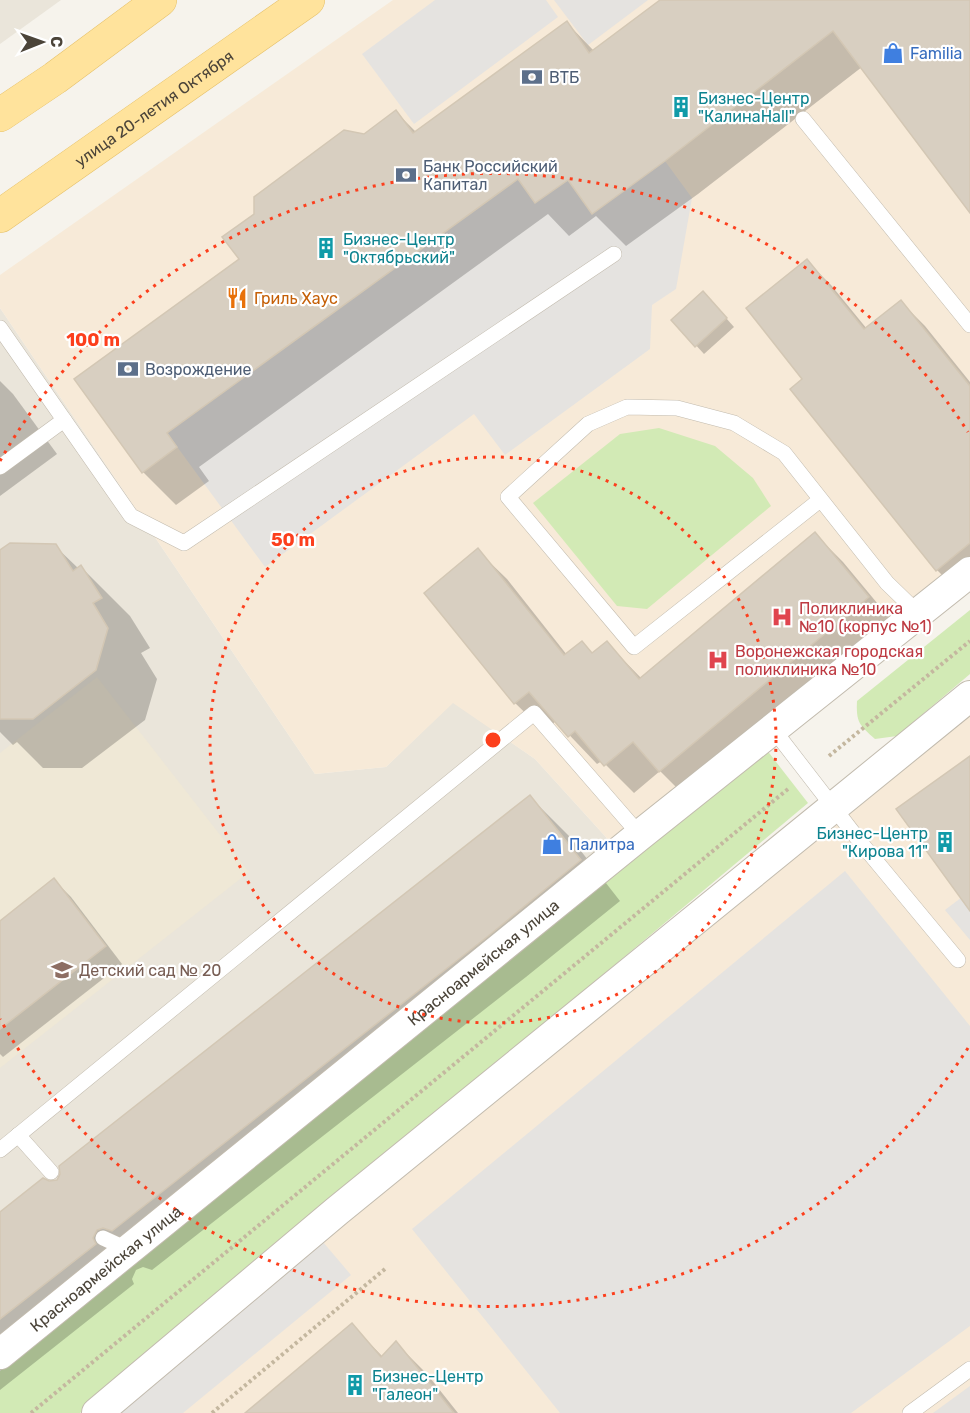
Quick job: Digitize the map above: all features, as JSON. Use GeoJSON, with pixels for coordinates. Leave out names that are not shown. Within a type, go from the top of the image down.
{"type":"FeatureCollection","features":[{"type":"Feature","properties":{"kind":"main road"},"geometry":{"type":"LineString","coordinates":[[0,115],[55,78],[159,0]]}},
{"type":"Feature","properties":{"kind":"main road","name":"улица 20-летия Октября"},"geometry":{"type":"LineString","coordinates":[[0,216],[308,0]]}},
{"type":"Feature","properties":{"kind":"street","name":"Красноармейская улица"},"geometry":{"type":"LineString","coordinates":[[0,1354],[115,1244],[640,835],[970,572]]}},
{"type":"Feature","properties":{"kind":"street"},"geometry":{"type":"LineString","coordinates":[[97,1413],[337,1211],[970,696]]}},
{"type":"Feature","properties":{"kind":"lane"},"geometry":{"type":"LineString","coordinates":[[803,119],[970,325]]}},
{"type":"Feature","properties":{"kind":"lane"},"geometry":{"type":"LineString","coordinates":[[0,328],[131,516],[184,543],[614,255]]}},
{"type":"Feature","properties":{"kind":"lane"},"geometry":{"type":"LineString","coordinates":[[820,500],[634,647],[508,498],[588,424],[627,407],[677,408],[734,423],[784,453],[887,583],[919,614]]}},
{"type":"Feature","properties":{"kind":"lane"},"geometry":{"type":"LineString","coordinates":[[0,467],[64,420]]}},
{"type":"Feature","properties":{"kind":"lane"},"geometry":{"type":"LineString","coordinates":[[0,1150],[534,713],[640,835]]}},
{"type":"Feature","properties":{"kind":"lane"},"geometry":{"type":"LineString","coordinates":[[773,729],[861,843],[958,960]]}},
{"type":"Feature","properties":{"kind":"lane"},"geometry":{"type":"LineString","coordinates":[[18,1135],[51,1172]]}},
{"type":"Feature","properties":{"kind":"lane"},"geometry":{"type":"LineString","coordinates":[[910,1413],[970,1369]]}},
{"type":"Feature","properties":{"kind":"path"},"geometry":{"type":"LineString","coordinates":[[31,1413],[970,641]]}},
{"type":"Feature","properties":{"kind":"path"},"geometry":{"type":"LineString","coordinates":[[212,1413],[385,1269]]}},
{"type":"Feature","properties":{"kind":"shaded area"},"geometry":{"type":"Polygon","coordinates":[[[0,0],[61,0],[0,44],[0,0]]]}},
{"type":"Feature","properties":{"kind":"shaded area"},"geometry":{"type":"Polygon","coordinates":[[[393,0],[970,0],[970,558],[614,846],[535,759],[453,703],[386,767],[315,774],[0,308],[0,275],[393,0]]]}},
{"type":"Feature","properties":{"kind":"shaded area"},"geometry":{"type":"Polygon","coordinates":[[[435,0],[546,0],[558,17],[414,124],[362,54],[435,0]]]}},
{"type":"Feature","properties":{"kind":"shaded area"},"geometry":{"type":"Polygon","coordinates":[[[554,0],[648,0],[588,45],[554,0]]]}},
{"type":"Feature","properties":{"kind":"shaded area"},"geometry":{"type":"Polygon","coordinates":[[[665,161],[692,198],[676,289],[652,305],[650,349],[505,455],[474,414],[265,567],[167,433],[518,179],[535,203],[568,180],[592,214],[665,161]]]}},
{"type":"Feature","properties":{"kind":"shaded area"},"geometry":{"type":"Polygon","coordinates":[[[0,308],[315,774],[386,767],[453,702],[535,759],[614,846],[0,1347],[0,308]]]}},
{"type":"Feature","properties":{"kind":"shaded area","name":"Детский сад № 20"},"geometry":{"type":"Polygon","coordinates":[[[97,677],[249,872],[0,1068],[0,753],[97,677]]]}},
{"type":"Feature","properties":{"kind":"shaded area"},"geometry":{"type":"Polygon","coordinates":[[[970,696],[970,1413],[97,1413],[970,696]]]}},
{"type":"Feature","properties":{"kind":"shaded area"},"geometry":{"type":"Polygon","coordinates":[[[845,871],[970,1026],[970,1326],[851,1413],[560,1413],[412,1229],[845,871]]]}},
{"type":"Feature","properties":{"kind":"shaded area"},"geometry":{"type":"Polygon","coordinates":[[[970,891],[970,940],[945,910],[970,891]]]}},
{"type":"Feature","properties":{"kind":"shaded area"},"geometry":{"type":"Polygon","coordinates":[[[323,1242],[351,1275],[183,1413],[115,1413],[323,1242]]]}},
{"type":"Feature","properties":{"kind":"shaded area"},"geometry":{"type":"Polygon","coordinates":[[[970,1386],[970,1413],[933,1413],[970,1386]]]}},
{"type":"Feature","properties":{"kind":"green space"},"geometry":{"type":"Polygon","coordinates":[[[659,428],[715,446],[753,478],[771,506],[647,609],[617,606],[533,503],[620,434],[659,428]]]}},
{"type":"Feature","properties":{"kind":"green space"},"geometry":{"type":"Polygon","coordinates":[[[970,610],[970,674],[897,736],[875,739],[860,723],[857,701],[970,610]]]}},
{"type":"Feature","properties":{"kind":"green space"},"geometry":{"type":"Polygon","coordinates":[[[766,749],[808,803],[80,1413],[0,1413],[0,1371],[766,749]]]}},
{"type":"Feature","properties":{"kind":"building","name":"Бизнес-Центр \"Октябрьский\""},"geometry":{"type":"Polygon","coordinates":[[[660,0],[970,0],[970,213],[833,31],[665,161],[592,214],[568,180],[535,203],[518,179],[167,433],[177,447],[142,473],[74,379],[239,259],[222,237],[254,214],[254,197],[344,130],[364,134],[396,110],[413,133],[567,21],[589,53],[660,0]]]}},
{"type":"Feature","properties":{"kind":"building"},"geometry":{"type":"Polygon","coordinates":[[[807,259],[864,329],[901,300],[970,386],[970,543],[936,571],[790,389],[802,379],[746,308],[807,259]]]}},
{"type":"Feature","properties":{"kind":"building"},"geometry":{"type":"Polygon","coordinates":[[[703,291],[727,318],[695,347],[671,320],[703,291]]]}},
{"type":"Feature","properties":{"kind":"building"},"geometry":{"type":"Polygon","coordinates":[[[815,532],[869,597],[659,772],[633,742],[604,766],[575,731],[568,737],[529,692],[514,704],[424,593],[478,548],[564,655],[582,641],[592,653],[607,641],[639,679],[815,532]]]}},
{"type":"Feature","properties":{"kind":"building"},"geometry":{"type":"Polygon","coordinates":[[[10,543],[56,544],[73,571],[81,565],[102,598],[93,603],[108,628],[96,670],[33,719],[0,719],[0,550],[10,543]]]}},
{"type":"Feature","properties":{"kind":"building","name":"Бизнес-Центр \"Кирова 11\""},"geometry":{"type":"Polygon","coordinates":[[[970,756],[970,911],[896,809],[970,756]]]}},
{"type":"Feature","properties":{"kind":"building"},"geometry":{"type":"Polygon","coordinates":[[[530,795],[581,860],[487,937],[112,1231],[103,1228],[97,1230],[93,1238],[96,1244],[0,1319],[0,1212],[43,1178],[49,1181],[57,1180],[60,1174],[59,1166],[530,795]]]}},
{"type":"Feature","properties":{"kind":"building"},"geometry":{"type":"Polygon","coordinates":[[[54,878],[106,946],[0,1029],[0,921],[54,878]]]}},
{"type":"Feature","properties":{"kind":"building","name":"Бизнес-Центр \"Галеон\""},"geometry":{"type":"Polygon","coordinates":[[[352,1323],[381,1357],[396,1341],[454,1413],[245,1413],[352,1323]]]}},
{"type":"Feature","properties":{"kind":"place","name":"Familia"},"geometry":{"type":"Point","coordinates":[893,53]}},
{"type":"Feature","properties":{"kind":"place","name":"ВТБ"},"geometry":{"type":"Point","coordinates":[532,77]}},
{"type":"Feature","properties":{"kind":"place","name":"Бизнес-Центр \"КалинаHall\""},"geometry":{"type":"Point","coordinates":[681,107]}},
{"type":"Feature","properties":{"kind":"place","name":"Банк Российский Капитал"},"geometry":{"type":"Point","coordinates":[406,175]}},
{"type":"Feature","properties":{"kind":"place","name":"Бизнес-Центр \"Октябрьский\""},"geometry":{"type":"Point","coordinates":[326,248]}},
{"type":"Feature","properties":{"kind":"place","name":"Гриль Хаус"},"geometry":{"type":"Point","coordinates":[237,298]}},
{"type":"Feature","properties":{"kind":"place","name":"Возрождение"},"geometry":{"type":"Point","coordinates":[128,369]}},
{"type":"Feature","properties":{"kind":"place","name":"Поликлиника №10 (корпус №1)"},"geometry":{"type":"Point","coordinates":[782,617]}},
{"type":"Feature","properties":{"kind":"place","name":"Воронежская городская поликлиника №10"},"geometry":{"type":"Point","coordinates":[718,660]}},
{"type":"Feature","properties":{"kind":"place","name":"Бизнес-Центр \"Кирова 11\""},"geometry":{"type":"Point","coordinates":[945,842]}},
{"type":"Feature","properties":{"kind":"place","name":"Палитра"},"geometry":{"type":"Point","coordinates":[552,844]}},
{"type":"Feature","properties":{"kind":"place","name":"Детский сад № 20"},"geometry":{"type":"Point","coordinates":[62,970]}},
{"type":"Feature","properties":{"kind":"place","name":"Бизнес-Центр \"Галеон\""},"geometry":{"type":"Point","coordinates":[355,1385]}}]}
